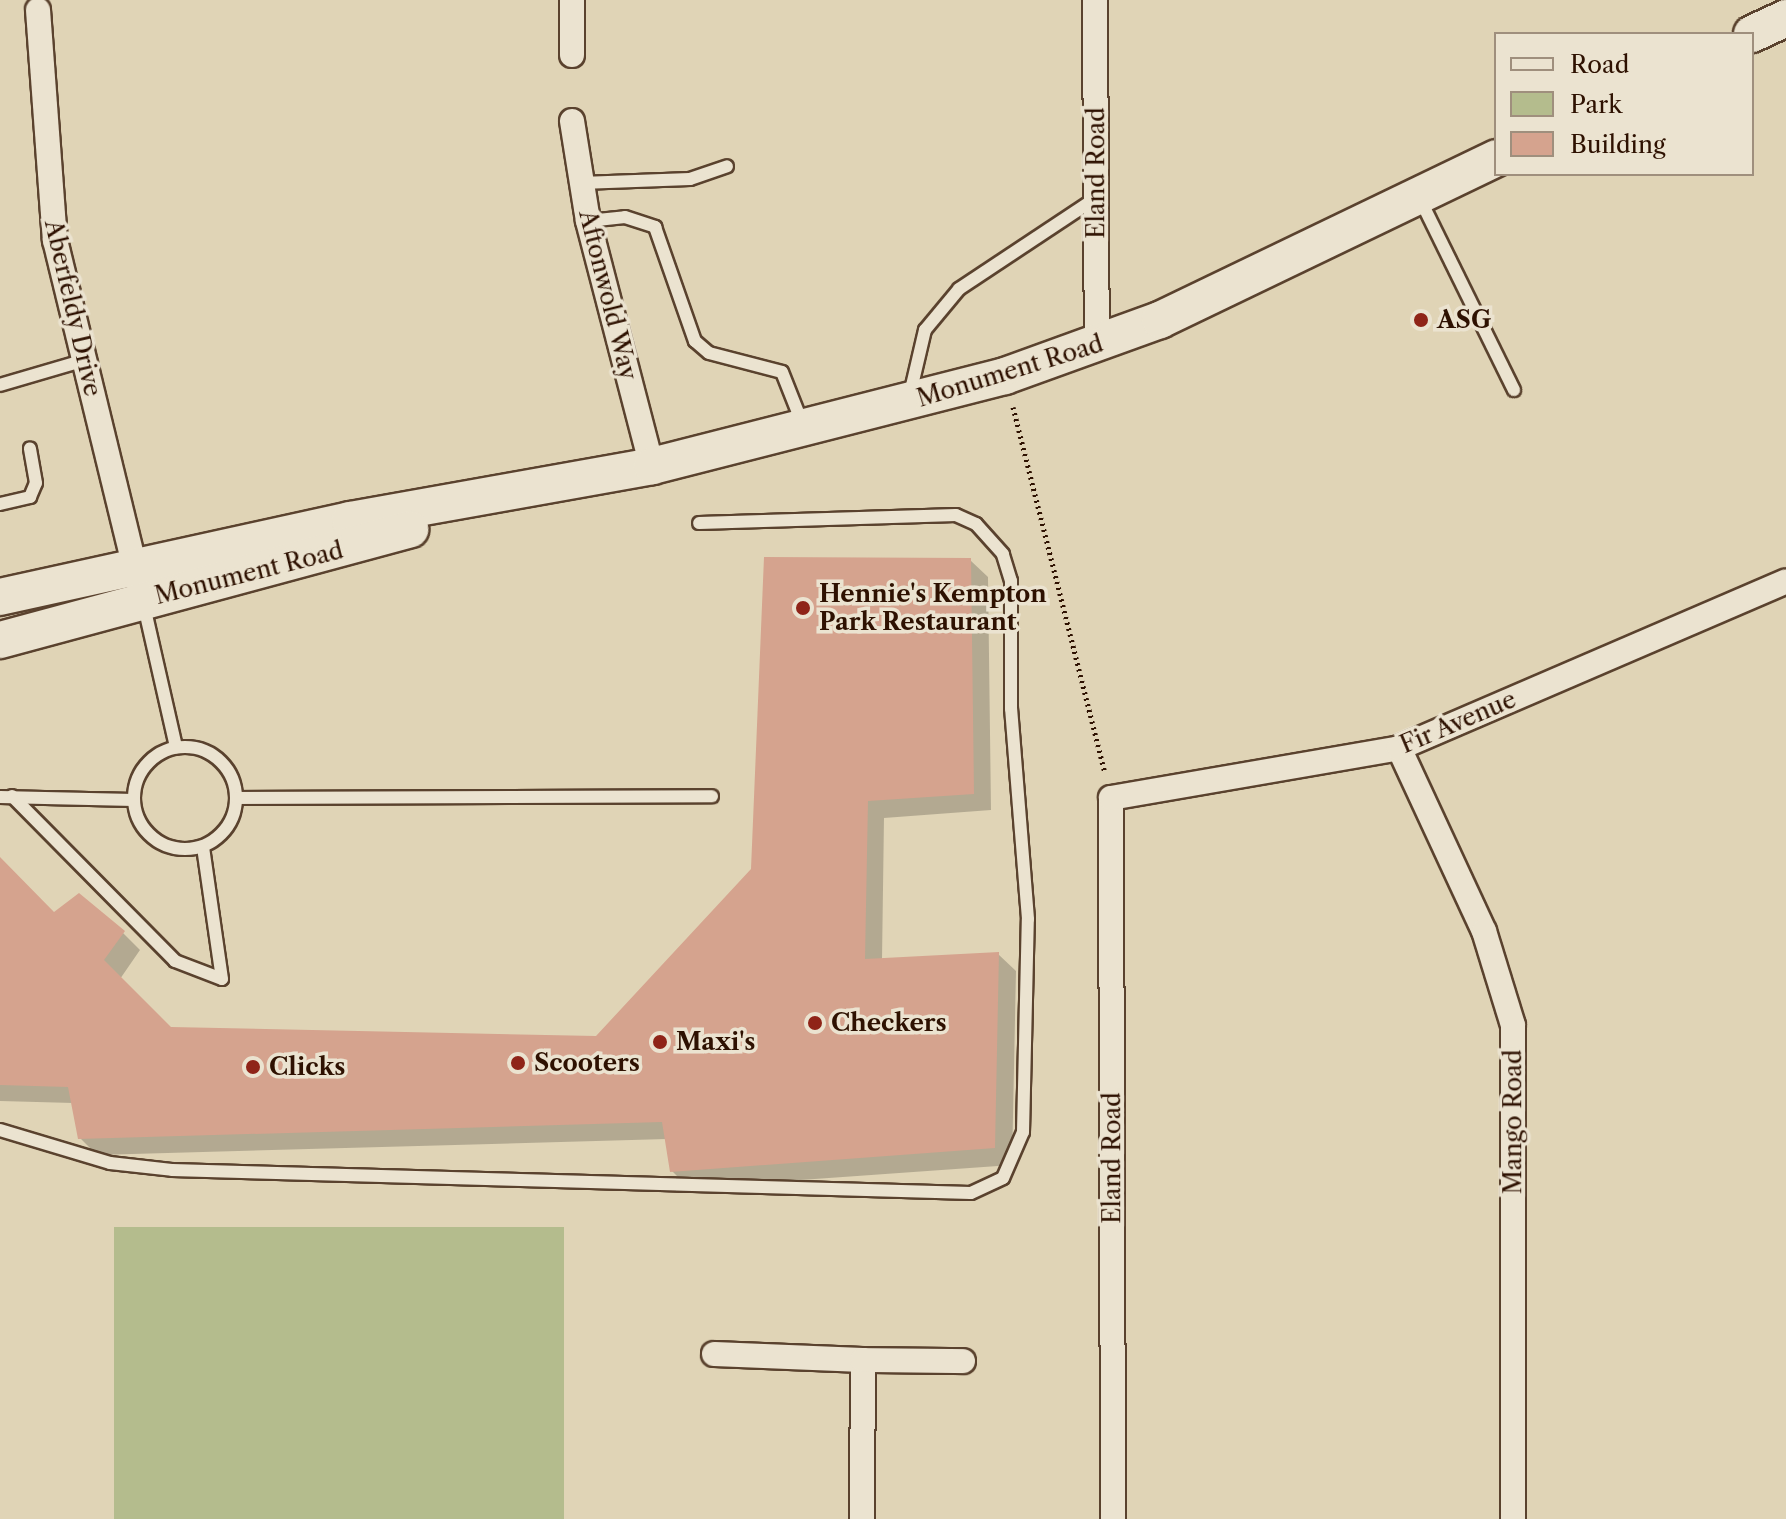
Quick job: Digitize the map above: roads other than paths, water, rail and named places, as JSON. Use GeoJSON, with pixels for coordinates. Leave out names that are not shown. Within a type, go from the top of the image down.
{"type":"FeatureCollection","features":[{"type":"Feature","properties":{"kind":"main road"},"geometry":{"type":"LineString","coordinates":[[1754,33],[1786,18]]}},
{"type":"Feature","properties":{"kind":"main road","name":"Monument Road"},"geometry":{"type":"LineString","coordinates":[[0,597],[139,584],[356,546],[495,498],[652,466],[1005,376],[1097,346],[1494,159]]}},
{"type":"Feature","properties":{"kind":"main road","name":"Monument Road"},"geometry":{"type":"LineString","coordinates":[[0,640],[139,584]]}},
{"type":"Feature","properties":{"kind":"street"},"geometry":{"type":"LineString","coordinates":[[572,0],[572,55]]}},
{"type":"Feature","properties":{"kind":"street","name":"Eland Road"},"geometry":{"type":"LineString","coordinates":[[1095,0],[1097,346]]}},
{"type":"Feature","properties":{"kind":"street","name":"Aberfeldy Drive"},"geometry":{"type":"LineString","coordinates":[[38,10],[46,191],[139,584]]}},
{"type":"Feature","properties":{"kind":"street","name":"Aftonwold Way"},"geometry":{"type":"LineString","coordinates":[[572,121],[588,221],[652,466]]}},
{"type":"Feature","properties":{"kind":"street","name":"Fir Avenue"},"geometry":{"type":"LineString","coordinates":[[1111,798],[1399,748],[1786,581]]}},
{"type":"Feature","properties":{"kind":"street","name":"Mango Road"},"geometry":{"type":"LineString","coordinates":[[1399,748],[1489,942],[1513,1025],[1513,1519]]}},
{"type":"Feature","properties":{"kind":"street","name":"Eland Road"},"geometry":{"type":"LineString","coordinates":[[1111,798],[1113,1519]]}},
{"type":"Feature","properties":{"kind":"street"},"geometry":{"type":"LineString","coordinates":[[714,1354],[963,1361]]}},
{"type":"Feature","properties":{"kind":"street"},"geometry":{"type":"LineString","coordinates":[[862,1519],[863,1360]]}},
{"type":"Feature","properties":{"kind":"lane"},"geometry":{"type":"LineString","coordinates":[[581,183],[690,179],[727,166]]}},
{"type":"Feature","properties":{"kind":"lane"},"geometry":{"type":"LineString","coordinates":[[1418,196],[1514,390]]}},
{"type":"Feature","properties":{"kind":"lane"},"geometry":{"type":"LineString","coordinates":[[908,401],[925,330],[959,289],[1096,198]]}},
{"type":"Feature","properties":{"kind":"lane"},"geometry":{"type":"LineString","coordinates":[[588,221],[625,217],[655,227],[695,341],[709,353],[782,372],[804,428]]}},
{"type":"Feature","properties":{"kind":"lane"},"geometry":{"type":"LineString","coordinates":[[0,385],[85,360]]}},
{"type":"Feature","properties":{"kind":"lane"},"geometry":{"type":"LineString","coordinates":[[0,504],[30,497],[36,483],[30,449]]}},
{"type":"Feature","properties":{"kind":"lane"},"geometry":{"type":"LineString","coordinates":[[0,1130],[110,1163],[172,1170],[971,1193],[1003,1178],[1023,1132],[1028,919],[1011,709],[1011,581],[1003,554],[976,524],[956,515],[699,523]]}},
{"type":"Feature","properties":{"kind":"lane"},"geometry":{"type":"LineString","coordinates":[[139,584],[176,747]]}},
{"type":"Feature","properties":{"kind":"lane"},"geometry":{"type":"LineString","coordinates":[[176,747],[216,757],[237,798],[233,817],[203,847],[162,844],[147,833],[134,800],[145,766],[176,747]]}},
{"type":"Feature","properties":{"kind":"lane"},"geometry":{"type":"LineString","coordinates":[[237,798],[712,796]]}},
{"type":"Feature","properties":{"kind":"lane"},"geometry":{"type":"LineString","coordinates":[[6,797],[134,800]]}},
{"type":"Feature","properties":{"kind":"lane"},"geometry":{"type":"LineString","coordinates":[[6,797],[175,961],[222,979],[203,847]]}},
{"type":"Feature","properties":{"kind":"place","name":"ASG"},"geometry":{"type":"Point","coordinates":[1421,320]}},
{"type":"Feature","properties":{"kind":"place","name":"Hennie's Kempton Park Restaurant"},"geometry":{"type":"Point","coordinates":[803,608]}},
{"type":"Feature","properties":{"kind":"place","name":"Checkers"},"geometry":{"type":"Point","coordinates":[815,1023]}},
{"type":"Feature","properties":{"kind":"place","name":"Maxi's"},"geometry":{"type":"Point","coordinates":[660,1042]}},
{"type":"Feature","properties":{"kind":"place","name":"Scooters"},"geometry":{"type":"Point","coordinates":[518,1063]}},
{"type":"Feature","properties":{"kind":"place","name":"Clicks"},"geometry":{"type":"Point","coordinates":[253,1067]}}]}
